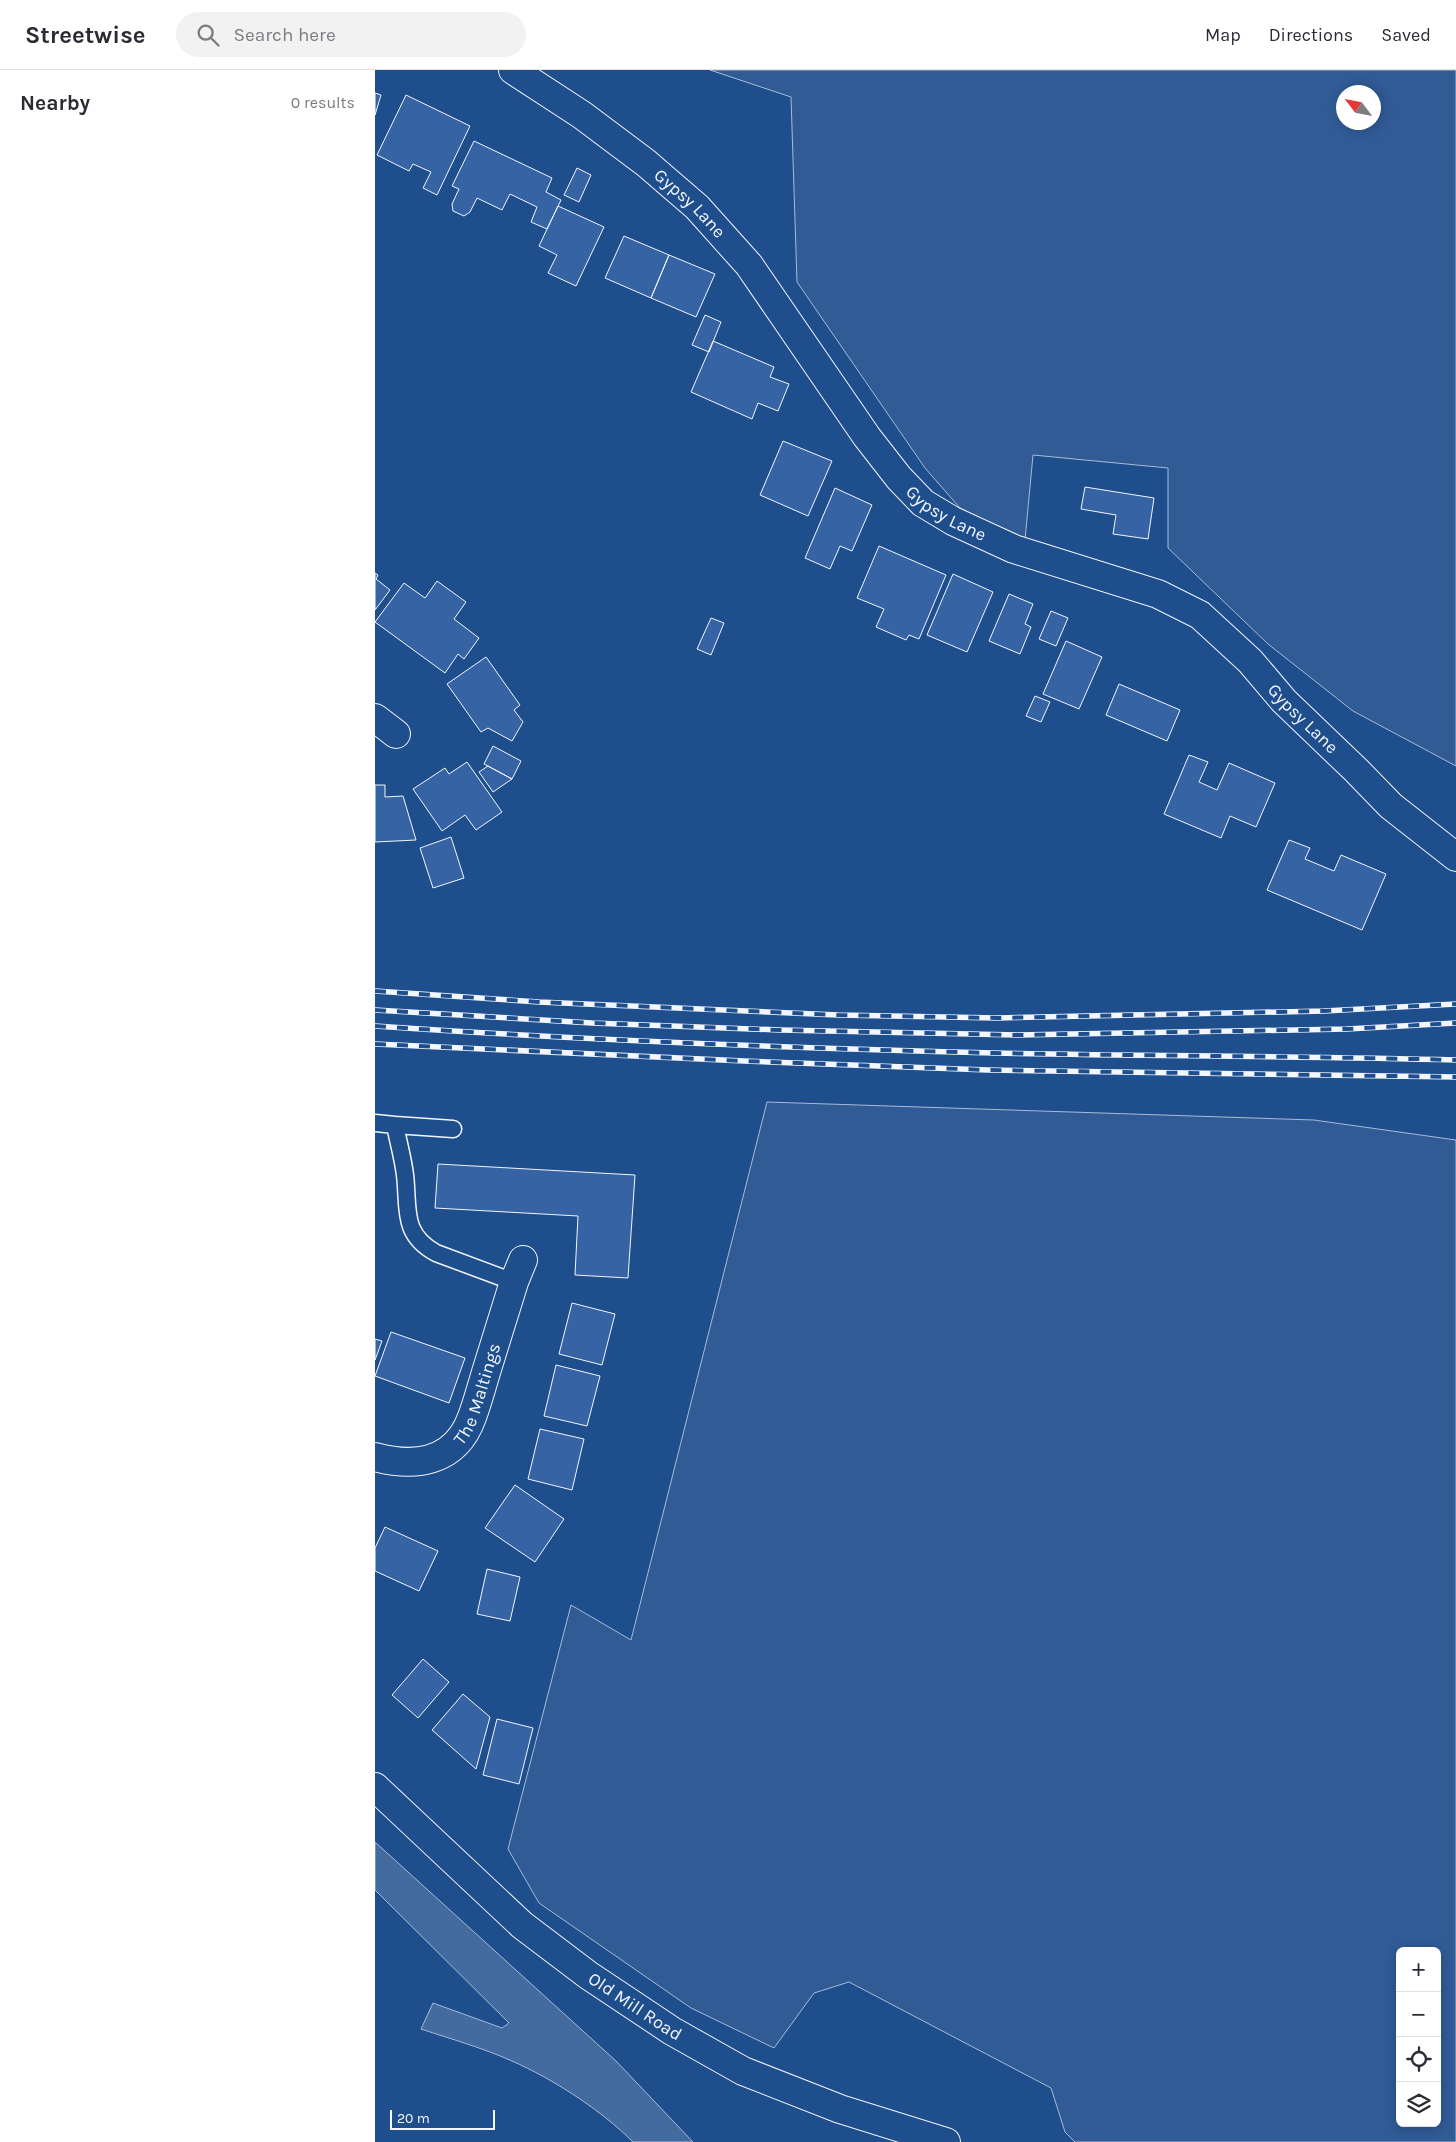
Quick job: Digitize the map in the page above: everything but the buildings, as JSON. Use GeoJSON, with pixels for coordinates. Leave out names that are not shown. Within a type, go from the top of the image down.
{"type":"FeatureCollection","features":[{"type":"Feature","properties":{"kind":"street","name":"Gypsy Lane"},"geometry":{"type":"LineString","coordinates":[[513,70],[582,115],[646,163],[697,207],[749,265],[867,437],[899,478],[923,502],[953,520],[1014,548],[1158,594],[1200,615],[1250,661],[1284,701],[1391,806],[1456,857]]}},
{"type":"Feature","properties":{"kind":"street","name":"The Maltings"},"geometry":{"type":"LineString","coordinates":[[375,1457],[394,1462],[419,1463],[442,1454],[458,1440],[472,1419],[518,1271]]}},
{"type":"Feature","properties":{"kind":"street","name":"Old Mill Road"},"geometry":{"type":"LineString","coordinates":[[375,1788],[522,1924],[588,1975],[672,2031],[743,2071],[840,2109],[946,2142]]}},
{"type":"Feature","properties":{"kind":"lane"},"geometry":{"type":"LineString","coordinates":[[375,1123],[453,1129]]}},
{"type":"Feature","properties":{"kind":"lane"},"geometry":{"type":"LineString","coordinates":[[395,1125],[405,1176],[407,1215],[417,1237],[426,1247],[437,1253],[518,1271]]}},
{"type":"Feature","properties":{"kind":"shaded area"},"geometry":{"type":"Polygon","coordinates":[[[710,70],[1456,70],[1456,766],[1353,711],[1268,644],[1168,548],[1168,468],[1033,455],[1025,540],[960,508],[925,468],[797,282],[791,97],[710,70]]]}},
{"type":"Feature","properties":{"kind":"shaded area"},"geometry":{"type":"Polygon","coordinates":[[[767,1102],[1314,1120],[1456,1140],[1456,2142],[1075,2142],[1065,2132],[1051,2088],[849,1982],[814,1993],[774,2048],[691,2008],[539,1903],[508,1849],[571,1605],[631,1640],[767,1102]]]}},
{"type":"Feature","properties":{"kind":"shaded area"},"geometry":{"type":"Polygon","coordinates":[[[375,1842],[616,2061],[693,2142],[633,2142],[606,2118],[576,2096],[528,2068],[490,2052],[421,2029],[433,2003],[502,2028],[509,2023],[375,1890],[375,1842]]]}},
{"type":"Feature","properties":{"kind":"railway"},"geometry":{"type":"LineString","coordinates":[[375,991],[539,1002],[838,1015],[997,1018],[1324,1011],[1456,1004]]}},
{"type":"Feature","properties":{"kind":"railway"},"geometry":{"type":"LineString","coordinates":[[375,1010],[592,1023],[780,1030],[1018,1035],[1347,1029],[1456,1023]]}},
{"type":"Feature","properties":{"kind":"railway"},"geometry":{"type":"LineString","coordinates":[[375,1026],[685,1043],[839,1049],[1456,1060]]}},
{"type":"Feature","properties":{"kind":"railway"},"geometry":{"type":"LineString","coordinates":[[375,1044],[988,1070],[1456,1077]]}}]}
